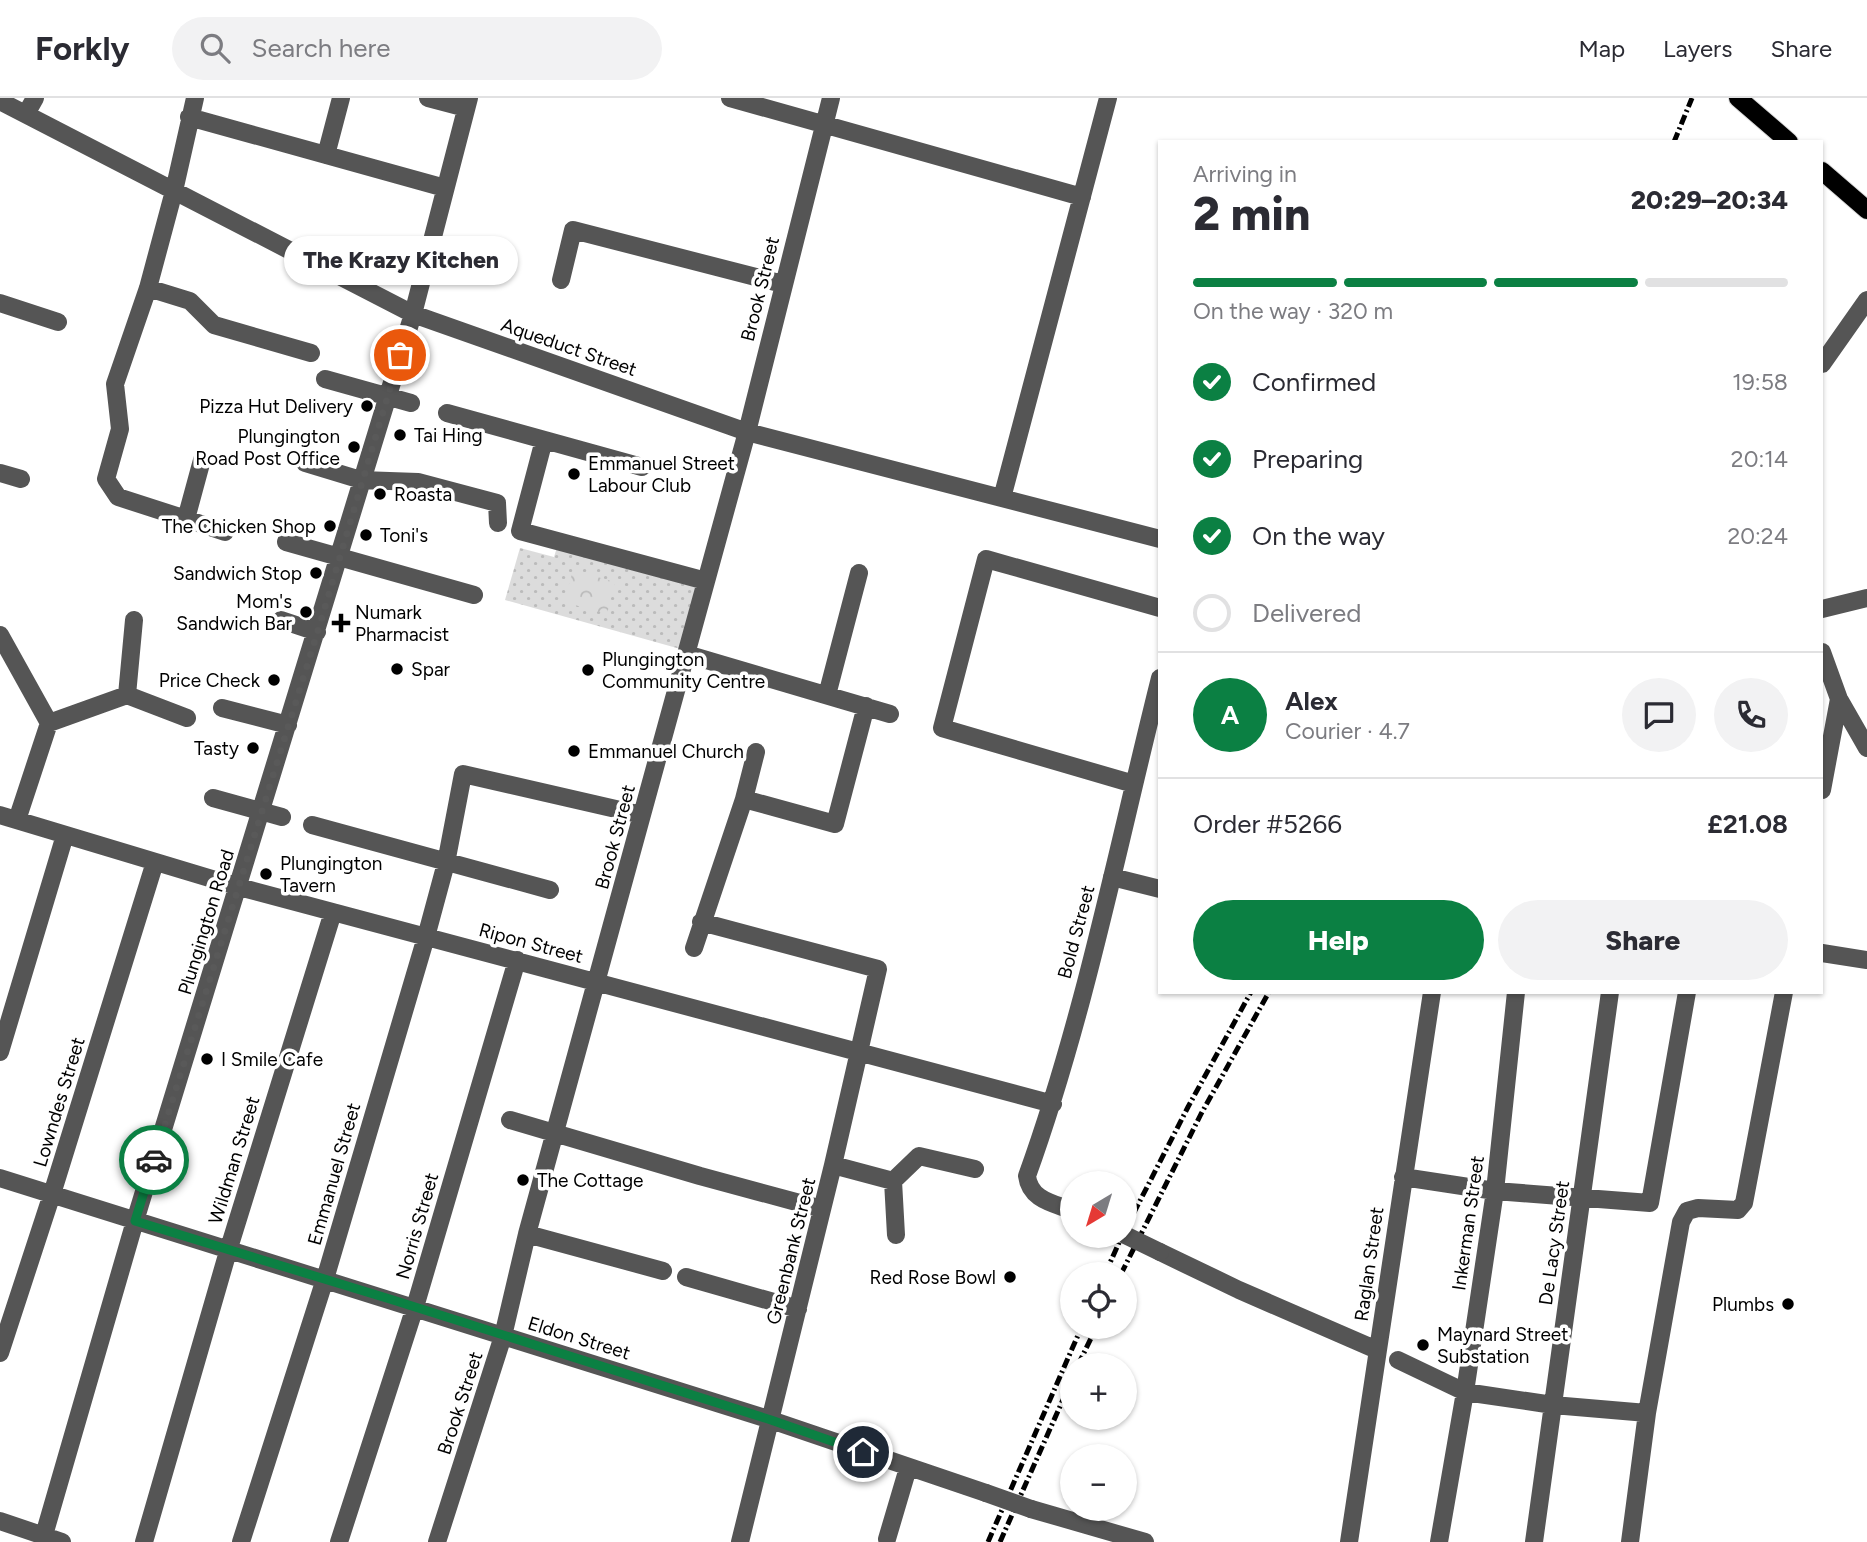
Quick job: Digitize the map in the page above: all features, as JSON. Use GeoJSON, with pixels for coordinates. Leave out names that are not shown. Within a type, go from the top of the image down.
{"type":"FeatureCollection","features":[{"type":"Feature","properties":{"kind":"main road"},"geometry":{"type":"LineString","coordinates":[[1738,98],[1787,140]]}},
{"type":"Feature","properties":{"kind":"main road"},"geometry":{"type":"LineString","coordinates":[[1823,172],[1866,207]]}},
{"type":"Feature","properties":{"kind":"street"},"geometry":{"type":"LineString","coordinates":[[26,114],[35,98]]}},
{"type":"Feature","properties":{"kind":"street"},"geometry":{"type":"LineString","coordinates":[[195,98],[148,288],[116,384],[120,429],[106,479],[118,497],[225,532]]}},
{"type":"Feature","properties":{"kind":"street"},"geometry":{"type":"LineString","coordinates":[[326,155],[341,98]]}},
{"type":"Feature","properties":{"kind":"street"},"geometry":{"type":"LineString","coordinates":[[428,98],[468,103]]}},
{"type":"Feature","properties":{"kind":"street"},"geometry":{"type":"LineString","coordinates":[[730,98],[1082,197]]}},
{"type":"Feature","properties":{"kind":"street","name":"Brook Street"},"geometry":{"type":"LineString","coordinates":[[437,1542],[503,1336],[527,1234],[747,432],[831,98]]}},
{"type":"Feature","properties":{"kind":"street"},"geometry":{"type":"LineString","coordinates":[[1002,498],[1108,98]]}},
{"type":"Feature","properties":{"kind":"street","name":"Aqueduct Street"},"geometry":{"type":"LineString","coordinates":[[0,101],[413,314],[747,432],[1158,538]]}},
{"type":"Feature","properties":{"kind":"street","name":"Plungington Road"},"geometry":{"type":"LineString","coordinates":[[43,1539],[135,1221],[413,314],[468,103]]}},
{"type":"Feature","properties":{"kind":"street"},"geometry":{"type":"LineString","coordinates":[[189,117],[445,188]]}},
{"type":"Feature","properties":{"kind":"street"},"geometry":{"type":"LineString","coordinates":[[561,280],[573,230],[783,284]]}},
{"type":"Feature","properties":{"kind":"street"},"geometry":{"type":"LineString","coordinates":[[148,288],[190,301],[214,325],[312,353]]}},
{"type":"Feature","properties":{"kind":"street"},"geometry":{"type":"LineString","coordinates":[[1823,363],[1867,300]]}},
{"type":"Feature","properties":{"kind":"street"},"geometry":{"type":"LineString","coordinates":[[0,303],[58,322]]}},
{"type":"Feature","properties":{"kind":"street"},"geometry":{"type":"LineString","coordinates":[[325,379],[411,403]]}},
{"type":"Feature","properties":{"kind":"street"},"geometry":{"type":"LineString","coordinates":[[447,413],[642,467]]}},
{"type":"Feature","properties":{"kind":"street"},"geometry":{"type":"LineString","coordinates":[[544,440],[520,531],[706,581]]}},
{"type":"Feature","properties":{"kind":"street"},"geometry":{"type":"LineString","coordinates":[[186,519],[202,460]]}},
{"type":"Feature","properties":{"kind":"street"},"geometry":{"type":"LineString","coordinates":[[305,463],[361,480],[418,482],[497,503],[498,523]]}},
{"type":"Feature","properties":{"kind":"street"},"geometry":{"type":"LineString","coordinates":[[0,473],[21,479]]}},
{"type":"Feature","properties":{"kind":"street"},"geometry":{"type":"LineString","coordinates":[[286,542],[474,595]]}},
{"type":"Feature","properties":{"kind":"street"},"geometry":{"type":"LineString","coordinates":[[1134,783],[942,728],[986,559],[1158,607]]}},
{"type":"Feature","properties":{"kind":"street"},"geometry":{"type":"LineString","coordinates":[[827,695],[859,573]]}},
{"type":"Feature","properties":{"kind":"street"},"geometry":{"type":"LineString","coordinates":[[1823,609],[1867,598]]}},
{"type":"Feature","properties":{"kind":"street"},"geometry":{"type":"LineString","coordinates":[[127,695],[134,620]]}},
{"type":"Feature","properties":{"kind":"street"},"geometry":{"type":"LineString","coordinates":[[281,620],[317,632]]}},
{"type":"Feature","properties":{"kind":"street"},"geometry":{"type":"LineString","coordinates":[[0,635],[49,723]]}},
{"type":"Feature","properties":{"kind":"street"},"geometry":{"type":"LineString","coordinates":[[686,654],[891,714]]}},
{"type":"Feature","properties":{"kind":"street"},"geometry":{"type":"LineString","coordinates":[[1823,655],[1839,699],[1867,748]]}},
{"type":"Feature","properties":{"kind":"street","name":"Bold Street"},"geometry":{"type":"LineString","coordinates":[[1060,1206],[1032,1194],[1027,1176],[1053,1104],[1158,686]]}},
{"type":"Feature","properties":{"kind":"street"},"geometry":{"type":"LineString","coordinates":[[8,818],[49,723],[127,695],[187,718]]}},
{"type":"Feature","properties":{"kind":"street"},"geometry":{"type":"LineString","coordinates":[[1823,778],[1825,754],[1839,699]]}},
{"type":"Feature","properties":{"kind":"street"},"geometry":{"type":"LineString","coordinates":[[744,799],[835,824],[866,706]]}},
{"type":"Feature","properties":{"kind":"street"},"geometry":{"type":"LineString","coordinates":[[222,708],[288,725]]}},
{"type":"Feature","properties":{"kind":"street"},"geometry":{"type":"LineString","coordinates":[[694,948],[757,752]]}},
{"type":"Feature","properties":{"kind":"street","name":"Emmanuel Street"},"geometry":{"type":"LineString","coordinates":[[241,1542],[325,1279],[426,937],[446,863],[463,774],[642,815]]}},
{"type":"Feature","properties":{"kind":"street"},"geometry":{"type":"LineString","coordinates":[[213,798],[282,817]]}},
{"type":"Feature","properties":{"kind":"street","name":"Ripon Street"},"geometry":{"type":"LineString","coordinates":[[8,818],[239,887],[1053,1104]]}},
{"type":"Feature","properties":{"kind":"street"},"geometry":{"type":"LineString","coordinates":[[312,825],[550,890]]}},
{"type":"Feature","properties":{"kind":"street"},"geometry":{"type":"LineString","coordinates":[[0,1052],[65,835]]}},
{"type":"Feature","properties":{"kind":"street","name":"Lowndes Street"},"geometry":{"type":"LineString","coordinates":[[0,1353],[155,862]]}},
{"type":"Feature","properties":{"kind":"street"},"geometry":{"type":"LineString","coordinates":[[1112,877],[1158,888]]}},
{"type":"Feature","properties":{"kind":"street","name":"Wildman Street"},"geometry":{"type":"LineString","coordinates":[[144,1542],[229,1248],[333,912]]}},
{"type":"Feature","properties":{"kind":"street","name":"Greenbank Street"},"geometry":{"type":"LineString","coordinates":[[701,922],[878,969],[833,1166],[740,1542]]}},
{"type":"Feature","properties":{"kind":"street"},"geometry":{"type":"LineString","coordinates":[[1823,953],[1867,960]]}},
{"type":"Feature","properties":{"kind":"street","name":"Norris Street"},"geometry":{"type":"LineString","coordinates":[[339,1542],[415,1307],[517,960]]}},
{"type":"Feature","properties":{"kind":"street","name":"Raglan Street"},"geometry":{"type":"LineString","coordinates":[[1349,1542],[1432,994]]}},
{"type":"Feature","properties":{"kind":"street","name":"Inkerman Street"},"geometry":{"type":"LineString","coordinates":[[1439,1542],[1495,1191],[1516,994]]}},
{"type":"Feature","properties":{"kind":"street","name":"De Lacy Street"},"geometry":{"type":"LineString","coordinates":[[1534,1542],[1610,994]]}},
{"type":"Feature","properties":{"kind":"street"},"geometry":{"type":"LineString","coordinates":[[1403,1177],[1495,1191],[1650,1203],[1687,994]]}},
{"type":"Feature","properties":{"kind":"street"},"geometry":{"type":"LineString","coordinates":[[1630,1542],[1647,1413],[1681,1222],[1687,1211],[1698,1208],[1738,1210],[1744,1203],[1784,994]]}},
{"type":"Feature","properties":{"kind":"street"},"geometry":{"type":"LineString","coordinates":[[510,1120],[822,1209]]}},
{"type":"Feature","properties":{"kind":"street"},"geometry":{"type":"LineString","coordinates":[[893,1181],[919,1156],[975,1169]]}},
{"type":"Feature","properties":{"kind":"street"},"geometry":{"type":"LineString","coordinates":[[833,1166],[893,1181]]}},
{"type":"Feature","properties":{"kind":"street","name":"Eldon Street"},"geometry":{"type":"LineString","coordinates":[[0,1178],[771,1420],[1031,1509],[1144,1542]]}},
{"type":"Feature","properties":{"kind":"street"},"geometry":{"type":"LineString","coordinates":[[893,1181],[897,1235]]}},
{"type":"Feature","properties":{"kind":"street"},"geometry":{"type":"LineString","coordinates":[[527,1234],[663,1271]]}},
{"type":"Feature","properties":{"kind":"street"},"geometry":{"type":"LineString","coordinates":[[1138,1241],[1239,1290],[1377,1350]]}},
{"type":"Feature","properties":{"kind":"street"},"geometry":{"type":"LineString","coordinates":[[685,1277],[798,1309]]}},
{"type":"Feature","properties":{"kind":"street"},"geometry":{"type":"LineString","coordinates":[[1398,1360],[1465,1392],[1553,1405],[1647,1413]]}},
{"type":"Feature","properties":{"kind":"street"},"geometry":{"type":"LineString","coordinates":[[887,1539],[908,1468]]}},
{"type":"Feature","properties":{"kind":"street"},"geometry":{"type":"LineString","coordinates":[[0,1521],[43,1539],[62,1542]]}},
{"type":"Feature","properties":{"kind":"green space"},"geometry":{"type":"Polygon","coordinates":[[[558,544],[702,585],[684,650],[505,600],[520,548],[554,557],[558,544]]]}},
{"type":"Feature","properties":{"kind":"green space"},"geometry":{"type":"Polygon","coordinates":[[[573,570],[615,582],[607,614],[564,602],[573,570]]]}},
{"type":"Feature","properties":{"kind":"railway"},"geometry":{"type":"LineString","coordinates":[[1675,140],[1692,98]]}},
{"type":"Feature","properties":{"kind":"railway"},"geometry":{"type":"LineString","coordinates":[[1138,1205],[1250,994]]}},
{"type":"Feature","properties":{"kind":"railway"},"geometry":{"type":"LineString","coordinates":[[1127,1262],[1201,1114],[1268,994]]}},
{"type":"Feature","properties":{"kind":"railway"},"geometry":{"type":"LineString","coordinates":[[1110,1262],[1117,1248]]}},
{"type":"Feature","properties":{"kind":"railway"},"geometry":{"type":"LineString","coordinates":[[988,1542],[1076,1339]]}},
{"type":"Feature","properties":{"kind":"railway"},"geometry":{"type":"LineString","coordinates":[[1084,1353],[1091,1339]]}},
{"type":"Feature","properties":{"kind":"railway"},"geometry":{"type":"LineString","coordinates":[[1000,1542],[1060,1406]]}},
{"type":"Feature","properties":{"kind":"way so far"},"geometry":{"type":"LineString","coordinates":[[154,1160],[320,624],[400,355]]}},
{"type":"Feature","properties":{"kind":"place","name":"The Krazy Kitchen"},"geometry":{"type":"Point","coordinates":[400,355]}},
{"type":"Feature","properties":{"kind":"place","name":"Pizza Hut Delivery"},"geometry":{"type":"Point","coordinates":[367,406]}},
{"type":"Feature","properties":{"kind":"place","name":"Tai Hing"},"geometry":{"type":"Point","coordinates":[400,435]}},
{"type":"Feature","properties":{"kind":"place","name":"Plungington Road Post Office"},"geometry":{"type":"Point","coordinates":[354,447]}},
{"type":"Feature","properties":{"kind":"place","name":"Emmanuel Street Labour Club"},"geometry":{"type":"Point","coordinates":[574,474]}},
{"type":"Feature","properties":{"kind":"place","name":"Roasta"},"geometry":{"type":"Point","coordinates":[380,494]}},
{"type":"Feature","properties":{"kind":"place","name":"The Chicken Shop"},"geometry":{"type":"Point","coordinates":[330,526]}},
{"type":"Feature","properties":{"kind":"place","name":"Toni's"},"geometry":{"type":"Point","coordinates":[366,535]}},
{"type":"Feature","properties":{"kind":"place","name":"Sandwich Stop"},"geometry":{"type":"Point","coordinates":[316,573]}},
{"type":"Feature","properties":{"kind":"place","name":"Mom's Sandwich Bar"},"geometry":{"type":"Point","coordinates":[306,612]}},
{"type":"Feature","properties":{"kind":"place","name":"Numark Pharmacist"},"geometry":{"type":"Point","coordinates":[341,623]}},
{"type":"Feature","properties":{"kind":"place","name":"Spar"},"geometry":{"type":"Point","coordinates":[397,669]}},
{"type":"Feature","properties":{"kind":"place","name":"Plungington Community Centre"},"geometry":{"type":"Point","coordinates":[588,670]}},
{"type":"Feature","properties":{"kind":"place","name":"Price Check"},"geometry":{"type":"Point","coordinates":[274,680]}},
{"type":"Feature","properties":{"kind":"place","name":"Tasty"},"geometry":{"type":"Point","coordinates":[253,748]}},
{"type":"Feature","properties":{"kind":"place","name":"Emmanuel Church"},"geometry":{"type":"Point","coordinates":[574,751]}},
{"type":"Feature","properties":{"kind":"place","name":"Plungington Tavern"},"geometry":{"type":"Point","coordinates":[266,874]}},
{"type":"Feature","properties":{"kind":"place","name":"I Smile Cafe"},"geometry":{"type":"Point","coordinates":[207,1059]}},
{"type":"Feature","properties":{"kind":"place","name":"The Cottage"},"geometry":{"type":"Point","coordinates":[523,1180]}},
{"type":"Feature","properties":{"kind":"place","name":"Red Rose Bowl"},"geometry":{"type":"Point","coordinates":[1010,1277]}},
{"type":"Feature","properties":{"kind":"place","name":"Plumbs"},"geometry":{"type":"Point","coordinates":[1788,1304]}},
{"type":"Feature","properties":{"kind":"place","name":"Maynard Street Substation"},"geometry":{"type":"Point","coordinates":[1423,1345]}},
{"type":"Feature","properties":{"kind":"route"},"geometry":{"type":"LineString","coordinates":[[154,1160],[135,1221],[393,1300],[771,1420],[863,1452]]}}]}
